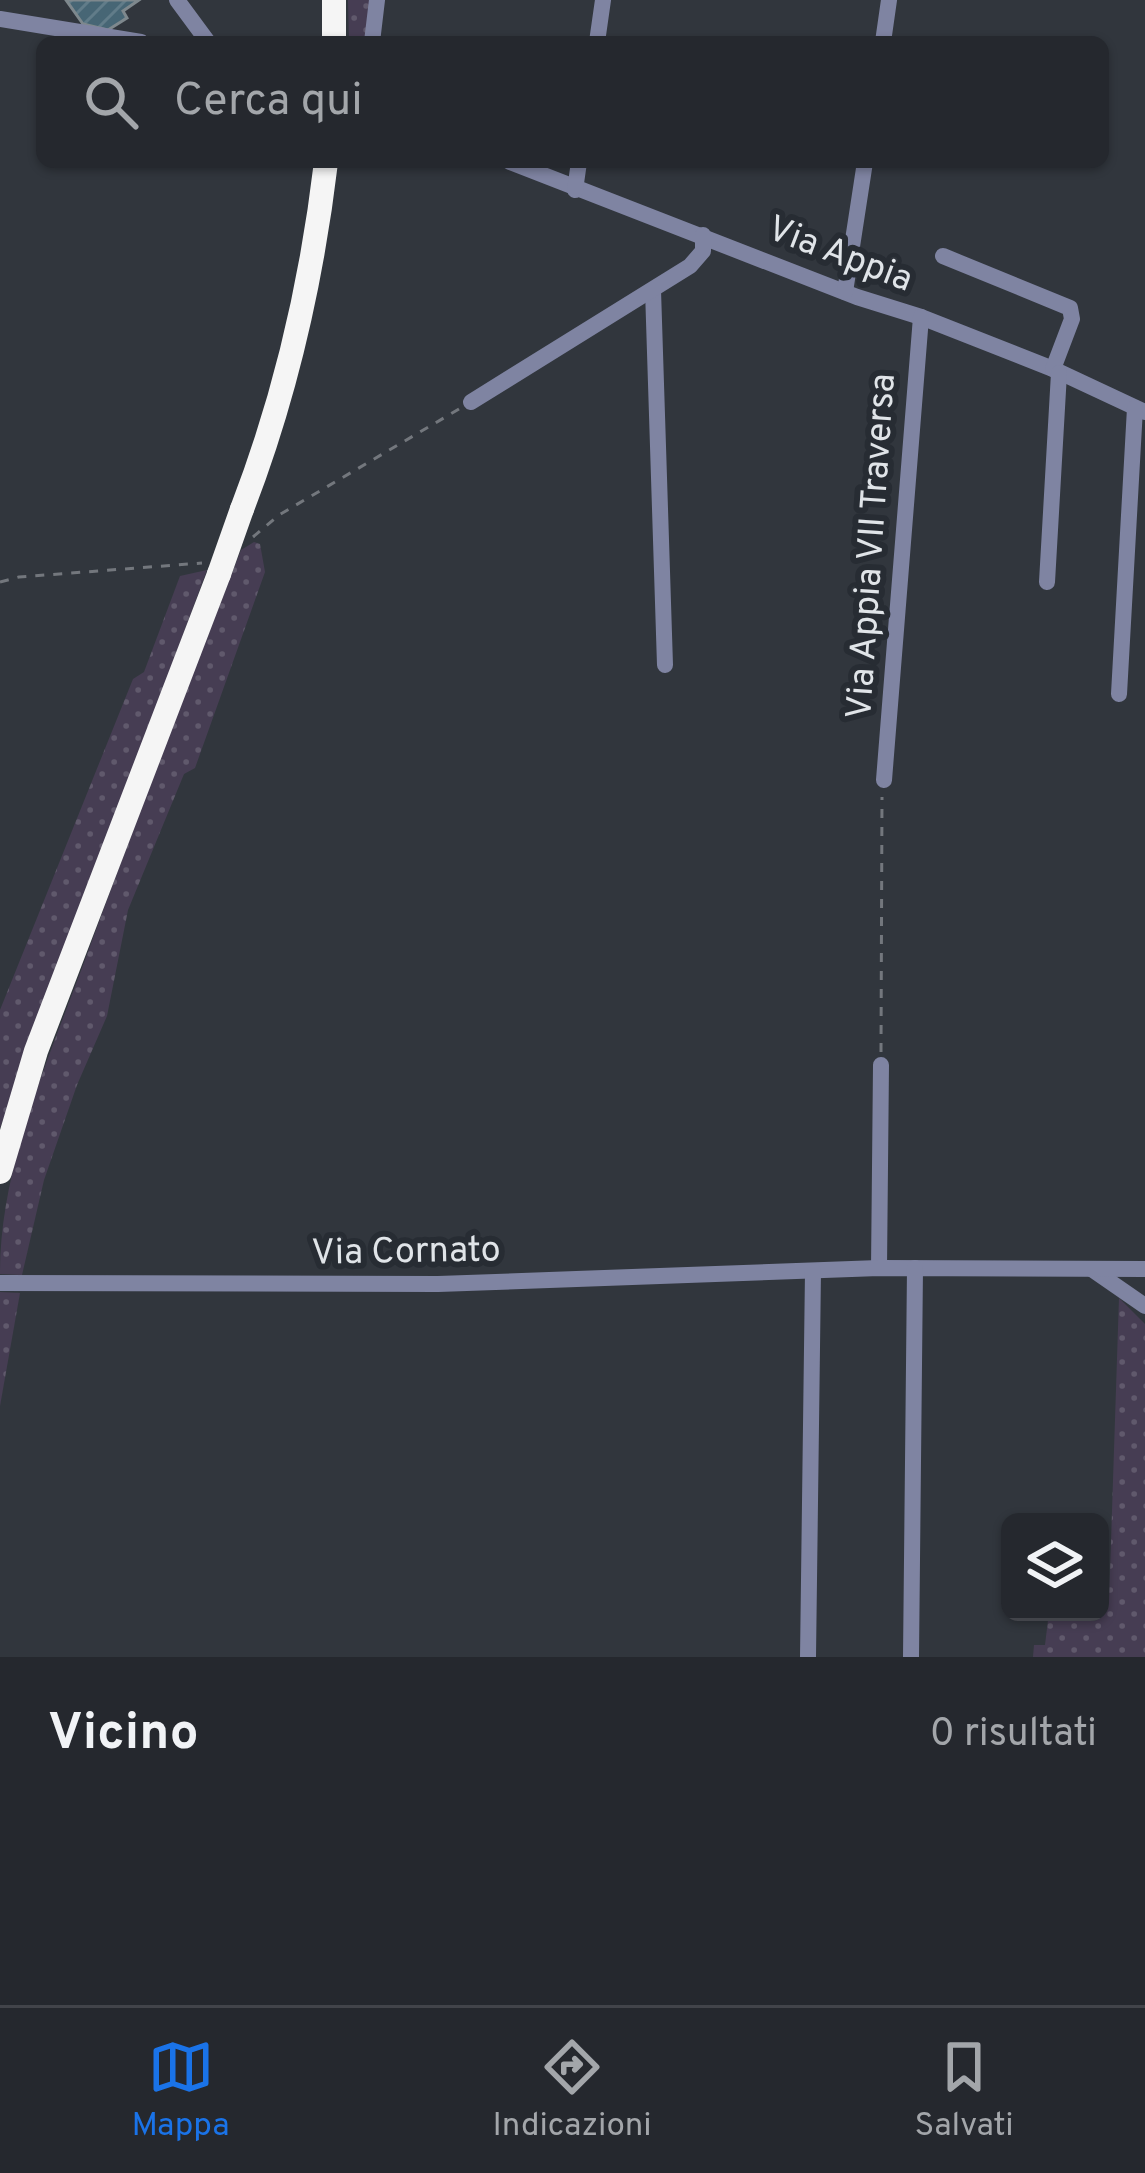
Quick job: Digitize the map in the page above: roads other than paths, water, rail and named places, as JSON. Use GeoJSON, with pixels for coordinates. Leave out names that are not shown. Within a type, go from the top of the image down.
{"type":"FeatureCollection","features":[{"type":"Feature","properties":{"kind":"highway"},"geometry":{"type":"LineString","coordinates":[[334,0],[334,36]]}},
{"type":"Feature","properties":{"kind":"highway"},"geometry":{"type":"LineString","coordinates":[[0,1172],[36,1051],[219,574],[288,370],[325,168]]}},
{"type":"Feature","properties":{"kind":"street"},"geometry":{"type":"LineString","coordinates":[[177,0],[204,36]]}},
{"type":"Feature","properties":{"kind":"street"},"geometry":{"type":"LineString","coordinates":[[373,36],[377,0]]}},
{"type":"Feature","properties":{"kind":"street"},"geometry":{"type":"LineString","coordinates":[[598,36],[603,0]]}},
{"type":"Feature","properties":{"kind":"street"},"geometry":{"type":"LineString","coordinates":[[884,36],[889,0]]}},
{"type":"Feature","properties":{"kind":"street"},"geometry":{"type":"LineString","coordinates":[[0,19],[104,36]]}},
{"type":"Feature","properties":{"kind":"street","name":"Via Appia"},"geometry":{"type":"LineString","coordinates":[[524,168],[921,317],[1140,410]]}},
{"type":"Feature","properties":{"kind":"street"},"geometry":{"type":"LineString","coordinates":[[575,190],[578,168]]}},
{"type":"Feature","properties":{"kind":"street"},"geometry":{"type":"LineString","coordinates":[[845,292],[864,168]]}},
{"type":"Feature","properties":{"kind":"street"},"geometry":{"type":"LineString","coordinates":[[471,402],[691,266],[704,251],[703,235]]}},
{"type":"Feature","properties":{"kind":"street"},"geometry":{"type":"LineString","coordinates":[[943,256],[1070,308],[1072,319],[1056,371],[1047,581]]}},
{"type":"Feature","properties":{"kind":"street"},"geometry":{"type":"LineString","coordinates":[[653,290],[664,665]]}},
{"type":"Feature","properties":{"kind":"street","name":"Via Appia VII Traversa"},"geometry":{"type":"LineString","coordinates":[[884,780],[921,317]]}},
{"type":"Feature","properties":{"kind":"street"},"geometry":{"type":"LineString","coordinates":[[1119,694],[1140,410]]}},
{"type":"Feature","properties":{"kind":"street"},"geometry":{"type":"LineString","coordinates":[[879,1268],[880,1065]]}},
{"type":"Feature","properties":{"kind":"street","name":"Via Cornato"},"geometry":{"type":"LineString","coordinates":[[0,1283],[438,1284],[879,1268],[1145,1268]]}},
{"type":"Feature","properties":{"kind":"street"},"geometry":{"type":"LineString","coordinates":[[911,1657],[915,1268]]}},
{"type":"Feature","properties":{"kind":"street"},"geometry":{"type":"LineString","coordinates":[[1092,1269],[1145,1306]]}},
{"type":"Feature","properties":{"kind":"street"},"geometry":{"type":"LineString","coordinates":[[808,1657],[813,1271]]}}]}
